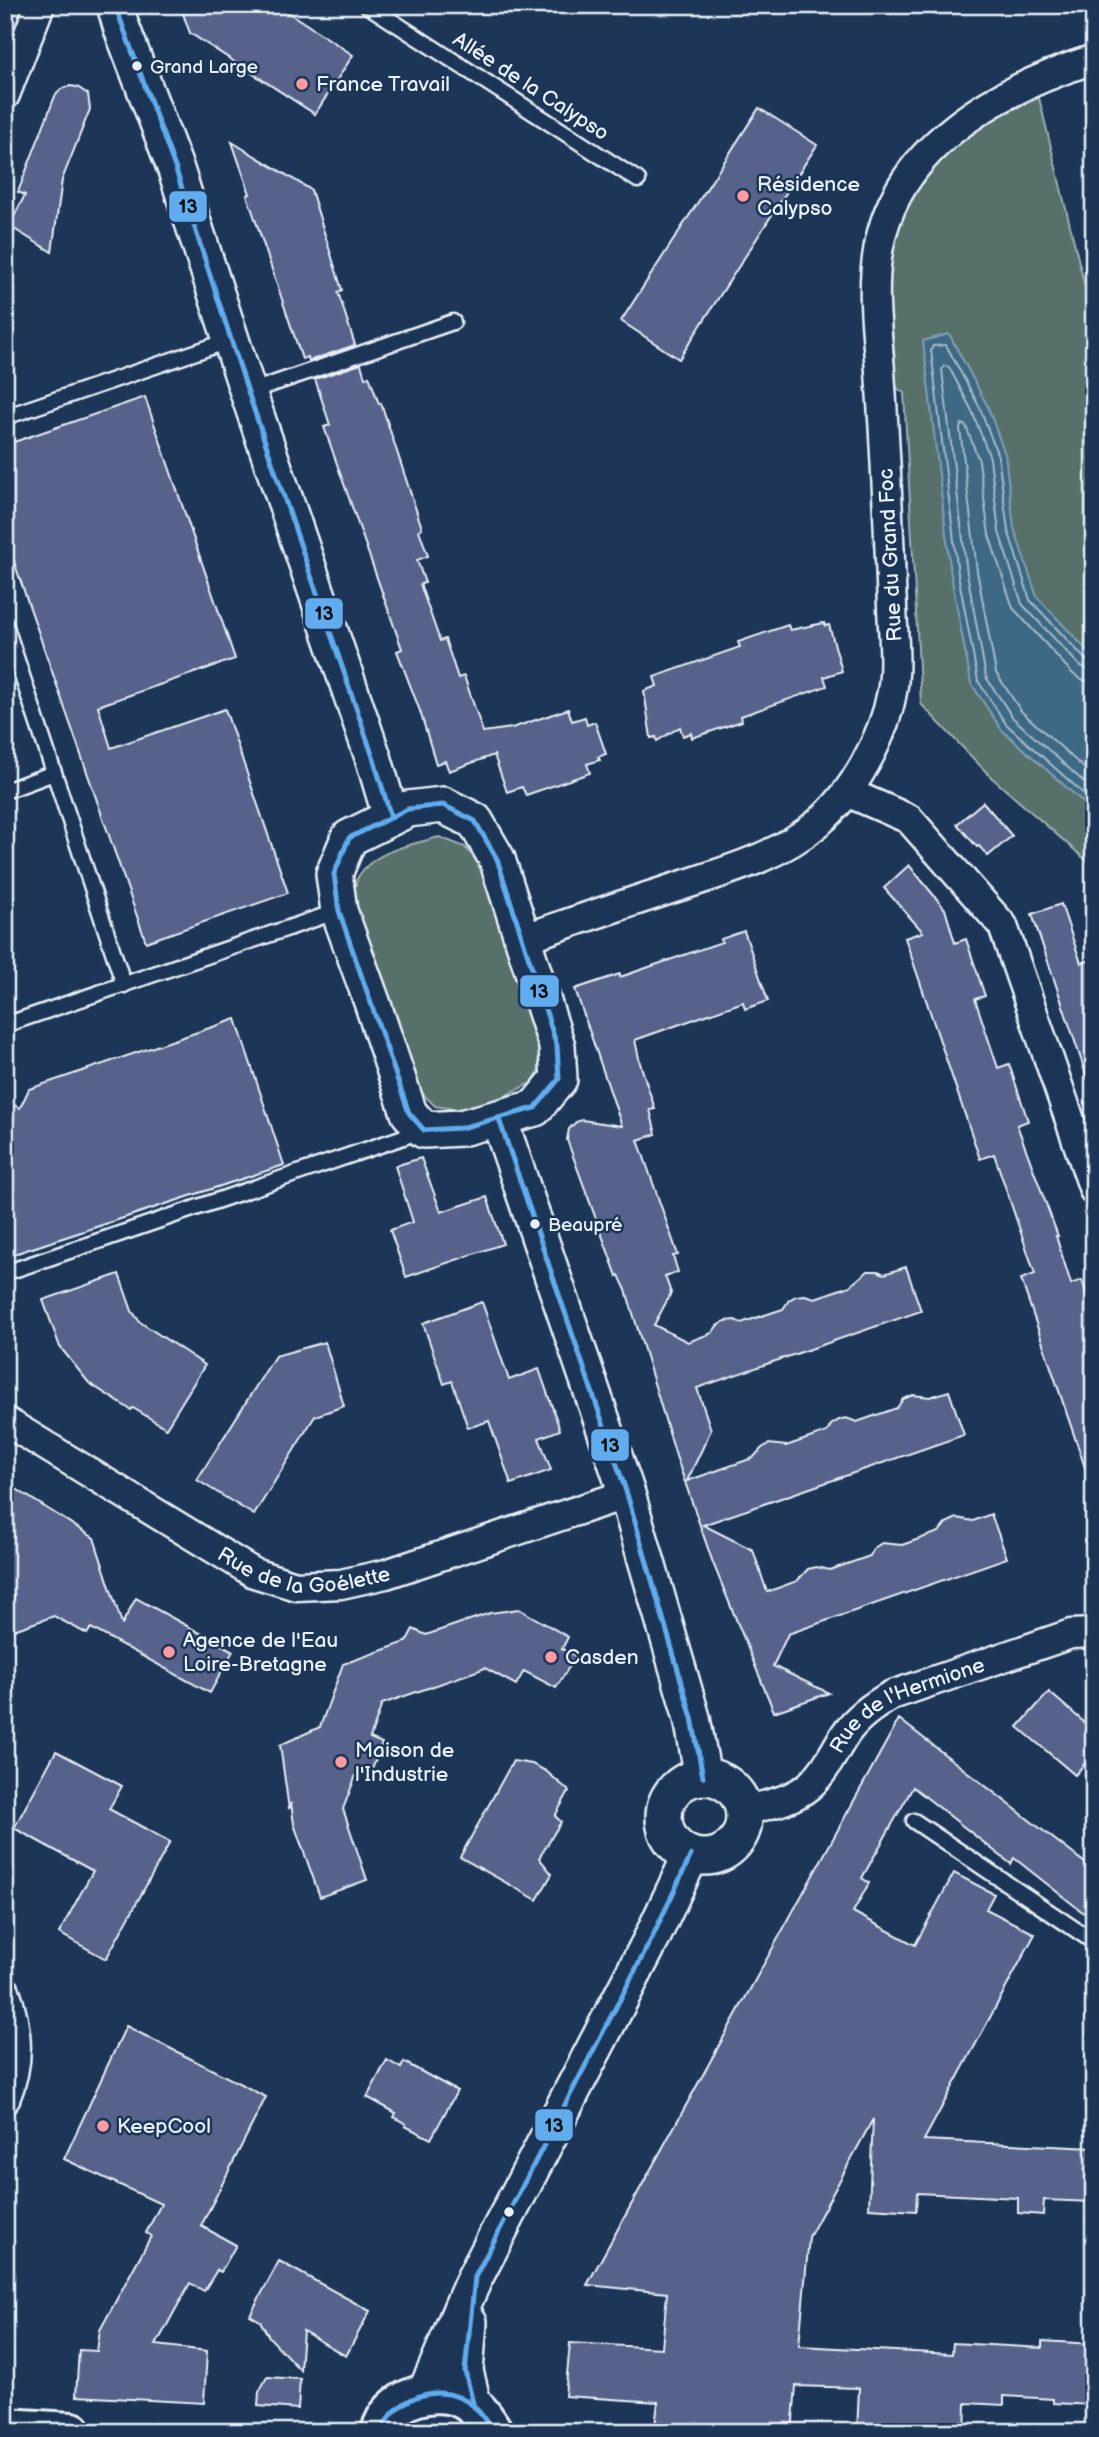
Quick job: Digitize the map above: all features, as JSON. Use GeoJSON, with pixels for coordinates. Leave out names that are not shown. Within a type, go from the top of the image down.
{"type":"FeatureCollection","features":[{"type":"Feature","properties":{"kind":"main road"},"geometry":{"type":"LineString","coordinates":[[374,2428],[408,2399],[425,2393],[448,2394],[465,2400],[488,2426]]}},
{"type":"Feature","properties":{"kind":"main road"},"geometry":{"type":"LineString","coordinates":[[5,2428],[72,2432]]}},
{"type":"Feature","properties":{"kind":"street"},"geometry":{"type":"LineString","coordinates":[[6,92],[36,15],[56,5]]}},
{"type":"Feature","properties":{"kind":"street"},"geometry":{"type":"LineString","coordinates":[[115,5],[176,170],[391,817]]}},
{"type":"Feature","properties":{"kind":"street","name":"Rue du Grand Foc"},"geometry":{"type":"LineString","coordinates":[[523,939],[740,866],[783,846],[818,823],[847,792],[877,741],[892,694],[895,665],[876,296],[877,258],[885,223],[915,168],[936,143],[962,120],[1011,92],[1094,59]]}},
{"type":"Feature","properties":{"kind":"street"},"geometry":{"type":"LineString","coordinates":[[847,792],[909,819],[1003,926],[1094,1190]]}},
{"type":"Feature","properties":{"kind":"street"},"geometry":{"type":"LineString","coordinates":[[443,805],[475,821],[497,859],[557,1046],[559,1079],[535,1108],[461,1128],[424,1130],[409,1113],[339,911],[334,874],[349,838],[391,817],[408,810],[443,805]]}},
{"type":"Feature","properties":{"kind":"street"},"geometry":{"type":"LineString","coordinates":[[499,1119],[627,1494],[692,1717],[703,1777]]}},
{"type":"Feature","properties":{"kind":"street","name":"Rue de la Goélette"},"geometry":{"type":"LineString","coordinates":[[5,1422],[254,1573],[296,1586],[341,1584],[386,1574],[627,1494]]}},
{"type":"Feature","properties":{"kind":"street","name":"Rue de l'Hermione"},"geometry":{"type":"LineString","coordinates":[[744,1811],[779,1802],[807,1787],[821,1774],[857,1720],[872,1706],[892,1695],[1072,1634],[1094,1633]]}},
{"type":"Feature","properties":{"kind":"street"},"geometry":{"type":"LineString","coordinates":[[703,1777],[722,1781],[736,1794],[744,1811],[743,1828],[735,1842],[723,1853],[708,1857],[691,1855],[679,1849],[670,1838],[665,1825],[664,1811],[677,1787],[689,1780],[703,1777]]}},
{"type":"Feature","properties":{"kind":"street"},"geometry":{"type":"LineString","coordinates":[[425,2393],[443,2359],[458,2313],[475,2277],[651,1940],[691,1855]]}},
{"type":"Feature","properties":{"kind":"street"},"geometry":{"type":"LineString","coordinates":[[5,1991],[17,2036],[15,2064],[5,2099]]}},
{"type":"Feature","properties":{"kind":"street"},"geometry":{"type":"LineString","coordinates":[[475,2277],[465,2371],[488,2426]]}},
{"type":"Feature","properties":{"kind":"lane","name":"Allée de la Calypso"},"geometry":{"type":"LineString","coordinates":[[367,5],[638,180]]}},
{"type":"Feature","properties":{"kind":"lane"},"geometry":{"type":"LineString","coordinates":[[248,393],[453,321]]}},
{"type":"Feature","properties":{"kind":"lane"},"geometry":{"type":"LineString","coordinates":[[5,418],[231,340]]}},
{"type":"Feature","properties":{"kind":"lane"},"geometry":{"type":"LineString","coordinates":[[5,624],[124,985]]}},
{"type":"Feature","properties":{"kind":"lane"},"geometry":{"type":"LineString","coordinates":[[5,791],[54,774]]}},
{"type":"Feature","properties":{"kind":"lane"},"geometry":{"type":"LineString","coordinates":[[5,1025],[339,911]]}},
{"type":"Feature","properties":{"kind":"lane"},"geometry":{"type":"LineString","coordinates":[[5,1273],[424,1130]]}},
{"type":"Feature","properties":{"kind":"lane"},"geometry":{"type":"LineString","coordinates":[[914,1821],[1094,1942]]}},
{"type":"Feature","properties":{"kind":"green space"},"geometry":{"type":"Polygon","coordinates":[[[1039,98],[1094,324],[1094,867],[991,777],[921,704],[904,393],[894,386],[889,314],[890,272],[897,235],[911,199],[930,166],[953,144],[988,122],[1039,98]]]}},
{"type":"Feature","properties":{"kind":"green space"},"geometry":{"type":"Polygon","coordinates":[[[439,837],[465,847],[477,861],[543,1044],[543,1061],[533,1082],[496,1100],[461,1110],[435,1106],[417,1088],[353,899],[358,877],[373,860],[405,846],[439,837]]]}},
{"type":"Feature","properties":{"kind":"water"},"geometry":{"type":"Polygon","coordinates":[[[949,334],[987,405],[1005,454],[1014,528],[1037,597],[1094,658],[1094,812],[1001,729],[971,683],[951,575],[923,341],[949,334]]]}},
{"type":"Feature","properties":{"kind":"building","name":"France Travail"},"geometry":{"type":"Polygon","coordinates":[[[180,5],[277,5],[353,55],[315,114],[190,33],[180,5]]]}},
{"type":"Feature","properties":{"kind":"building"},"geometry":{"type":"Polygon","coordinates":[[[70,86],[88,94],[90,109],[62,180],[52,252],[9,226],[25,195],[18,192],[55,96],[61,89],[70,86]]]}},
{"type":"Feature","properties":{"kind":"building","name":"Résidence Calypso"},"geometry":{"type":"Polygon","coordinates":[[[759,108],[817,145],[679,359],[621,321],[759,108]]]}},
{"type":"Feature","properties":{"kind":"building"},"geometry":{"type":"Polygon","coordinates":[[[232,142],[311,190],[342,290],[338,292],[355,345],[309,361],[308,357],[302,359],[232,142]]]}},
{"type":"Feature","properties":{"kind":"building"},"geometry":{"type":"Polygon","coordinates":[[[361,364],[365,378],[369,376],[379,404],[381,403],[422,528],[419,530],[428,556],[417,560],[425,583],[420,584],[440,641],[445,639],[458,678],[464,676],[483,732],[512,728],[568,709],[572,721],[585,717],[587,725],[595,722],[606,754],[598,757],[600,760],[587,764],[590,773],[526,795],[522,787],[507,792],[494,755],[449,771],[445,761],[436,764],[420,711],[397,651],[402,649],[324,427],[330,425],[315,379],[361,364]]]}},
{"type":"Feature","properties":{"kind":"building"},"geometry":{"type":"Polygon","coordinates":[[[145,397],[235,659],[98,706],[111,748],[225,709],[288,893],[146,942],[5,536],[5,445],[145,397]]]}},
{"type":"Feature","properties":{"kind":"building"},"geometry":{"type":"Polygon","coordinates":[[[824,623],[825,626],[829,625],[842,671],[824,677],[827,686],[741,716],[742,721],[692,738],[691,733],[683,736],[680,727],[657,741],[656,737],[651,738],[644,691],[657,686],[654,677],[740,647],[738,642],[788,625],[790,630],[824,623]]]}},
{"type":"Feature","properties":{"kind":"building"},"geometry":{"type":"Polygon","coordinates":[[[983,802],[1012,836],[988,856],[957,824],[983,802]]]}},
{"type":"Feature","properties":{"kind":"building"},"geometry":{"type":"Polygon","coordinates":[[[909,865],[945,909],[955,943],[966,939],[985,996],[975,999],[998,1068],[1009,1064],[1028,1121],[1017,1125],[1058,1236],[1071,1284],[1082,1280],[1094,1316],[1094,1481],[1090,1482],[1021,1279],[1035,1274],[994,1154],[980,1159],[905,938],[923,932],[884,888],[909,865]]]}},
{"type":"Feature","properties":{"kind":"building"},"geometry":{"type":"Polygon","coordinates":[[[1061,904],[1081,963],[1094,959],[1094,1083],[1089,1083],[1032,914],[1061,904]]]}},
{"type":"Feature","properties":{"kind":"building"},"geometry":{"type":"Polygon","coordinates":[[[744,931],[768,1001],[745,1009],[743,1002],[635,1040],[655,1109],[650,1110],[656,1134],[638,1140],[678,1255],[673,1256],[678,1272],[665,1276],[671,1293],[654,1325],[688,1342],[712,1333],[725,1321],[735,1320],[741,1323],[783,1309],[789,1300],[796,1296],[815,1298],[850,1286],[868,1271],[884,1274],[906,1267],[921,1311],[697,1388],[711,1430],[687,1481],[753,1458],[769,1444],[786,1446],[827,1432],[831,1425],[839,1420],[846,1418],[857,1422],[897,1408],[903,1399],[913,1395],[930,1397],[949,1391],[964,1435],[703,1525],[753,1550],[767,1592],[797,1581],[808,1569],[817,1567],[830,1570],[870,1556],[874,1548],[882,1543],[902,1545],[939,1532],[946,1523],[957,1518],[973,1521],[991,1514],[1007,1558],[788,1634],[773,1666],[829,1693],[774,1712],[713,1563],[676,1456],[626,1290],[619,1275],[617,1276],[567,1140],[569,1129],[582,1120],[622,1126],[575,989],[620,974],[620,977],[722,942],[721,939],[744,931]]]}},
{"type":"Feature","properties":{"kind":"building"},"geometry":{"type":"Polygon","coordinates":[[[236,1019],[284,1165],[5,1257],[5,1101],[20,1108],[29,1089],[236,1019]]]}},
{"type":"Feature","properties":{"kind":"building"},"geometry":{"type":"Polygon","coordinates":[[[421,1158],[441,1212],[487,1197],[503,1244],[406,1277],[390,1230],[413,1222],[395,1166],[421,1158]]]}},
{"type":"Feature","properties":{"kind":"building"},"geometry":{"type":"Polygon","coordinates":[[[119,1274],[132,1311],[140,1322],[205,1365],[166,1428],[133,1408],[131,1410],[89,1383],[60,1347],[43,1300],[119,1274]]]}},
{"type":"Feature","properties":{"kind":"building"},"geometry":{"type":"Polygon","coordinates":[[[482,1302],[509,1380],[539,1369],[560,1430],[539,1438],[551,1470],[511,1484],[489,1421],[468,1428],[452,1381],[444,1384],[423,1323],[482,1302]]]}},
{"type":"Feature","properties":{"kind":"building"},"geometry":{"type":"Polygon","coordinates":[[[325,1342],[344,1406],[315,1416],[254,1515],[197,1480],[275,1356],[325,1342]]]}},
{"type":"Feature","properties":{"kind":"building"},"geometry":{"type":"Polygon","coordinates":[[[5,1482],[94,1538],[122,1624],[136,1598],[233,1651],[210,1693],[91,1628],[87,1634],[54,1616],[5,1633],[5,1482]]]}},
{"type":"Feature","properties":{"kind":"building","name":"Maison de l'Industrie"},"geometry":{"type":"Polygon","coordinates":[[[519,1609],[568,1637],[562,1649],[576,1656],[556,1688],[524,1671],[516,1685],[485,1668],[382,1704],[370,1738],[382,1743],[370,1775],[358,1770],[343,1809],[367,1880],[320,1897],[294,1824],[291,1803],[289,1809],[280,1745],[320,1727],[343,1664],[406,1642],[413,1629],[426,1635],[490,1613],[519,1609]]]}},
{"type":"Feature","properties":{"kind":"building"},"geometry":{"type":"Polygon","coordinates":[[[1049,1692],[1092,1729],[1087,1735],[1094,1741],[1094,1753],[1075,1775],[1018,1727],[1049,1692]]]}},
{"type":"Feature","properties":{"kind":"building"},"geometry":{"type":"Polygon","coordinates":[[[899,1719],[1094,1870],[1094,1921],[1014,1858],[1011,1864],[913,1787],[862,1878],[869,1883],[853,1912],[915,1945],[954,1873],[994,1894],[986,1909],[1035,1934],[924,2140],[1094,2148],[1094,2202],[1044,2200],[1043,2215],[1018,2213],[1018,2198],[917,2193],[916,2211],[869,2208],[873,2119],[809,2237],[799,2346],[952,2354],[953,2343],[1042,2348],[1042,2341],[1094,2344],[1094,2405],[1004,2396],[1004,2405],[966,2403],[965,2432],[857,2432],[859,2388],[796,2386],[792,2432],[717,2432],[655,2426],[658,2402],[565,2396],[570,2343],[662,2348],[667,2293],[587,2285],[899,1719]]]}},
{"type":"Feature","properties":{"kind":"building"},"geometry":{"type":"Polygon","coordinates":[[[56,1751],[122,1786],[109,1809],[170,1842],[106,1959],[59,1933],[93,1871],[14,1828],[56,1751]]]}},
{"type":"Feature","properties":{"kind":"building"},"geometry":{"type":"Polygon","coordinates":[[[513,1761],[532,1764],[546,1771],[569,1791],[555,1816],[561,1822],[539,1858],[552,1874],[537,1900],[460,1857],[513,1761]]]}},
{"type":"Feature","properties":{"kind":"building"},"geometry":{"type":"Polygon","coordinates":[[[126,2026],[266,2097],[201,2226],[236,2245],[221,2272],[217,2270],[204,2291],[190,2283],[156,2345],[207,2351],[204,2403],[76,2396],[79,2350],[97,2351],[100,2330],[151,2236],[146,2233],[161,2204],[64,2159],[126,2026]]]}},
{"type":"Feature","properties":{"kind":"building"},"geometry":{"type":"Polygon","coordinates":[[[387,2060],[401,2068],[404,2062],[457,2091],[431,2139],[405,2126],[406,2124],[394,2117],[396,2113],[367,2097],[387,2060]]]}},
{"type":"Feature","properties":{"kind":"building"},"geometry":{"type":"Polygon","coordinates":[[[279,2261],[370,2311],[346,2356],[303,2331],[300,2370],[269,2337],[260,2321],[250,2315],[279,2261]]]}},
{"type":"Feature","properties":{"kind":"building"},"geometry":{"type":"Polygon","coordinates":[[[267,2377],[300,2379],[298,2409],[258,2406],[259,2392],[267,2377]]]}},
{"type":"Feature","properties":{"kind":"transit line","name":"13"},"geometry":{"type":"LineString","coordinates":[[115,5],[176,170],[391,817]]}},
{"type":"Feature","properties":{"kind":"transit line","name":"13"},"geometry":{"type":"LineString","coordinates":[[443,805],[475,821],[497,859],[557,1046],[559,1079],[535,1108],[461,1128],[424,1130],[409,1113],[339,911],[334,874],[349,838],[408,809],[443,805]]}},
{"type":"Feature","properties":{"kind":"transit line","name":"13"},"geometry":{"type":"LineString","coordinates":[[499,1119],[627,1494],[692,1718],[703,1777]]}},
{"type":"Feature","properties":{"kind":"transit line","name":"13"},"geometry":{"type":"LineString","coordinates":[[474,2407],[465,2371],[475,2277],[651,1940],[691,1855]]}},
{"type":"Feature","properties":{"kind":"transit line","name":"13"},"geometry":{"type":"LineString","coordinates":[[381,2432],[387,2420],[406,2402],[417,2397],[443,2393],[456,2396],[472,2405],[493,2432]]}},
{"type":"Feature","properties":{"kind":"transit line","name":"13"},"geometry":{"type":"LineString","coordinates":[[5,2428],[68,2432]]}},
{"type":"Feature","properties":{"kind":"place","name":"Grand Large"},"geometry":{"type":"Point","coordinates":[137,66]}},
{"type":"Feature","properties":{"kind":"place","name":"France Travail"},"geometry":{"type":"Point","coordinates":[302,84]}},
{"type":"Feature","properties":{"kind":"place","name":"Résidence Calypso"},"geometry":{"type":"Point","coordinates":[743,196]}},
{"type":"Feature","properties":{"kind":"place","name":"Beaupré"},"geometry":{"type":"Point","coordinates":[535,1224]}},
{"type":"Feature","properties":{"kind":"place","name":"Agence de l'Eau Loire-Bretagne"},"geometry":{"type":"Point","coordinates":[169,1652]}},
{"type":"Feature","properties":{"kind":"place","name":"Casden"},"geometry":{"type":"Point","coordinates":[551,1657]}},
{"type":"Feature","properties":{"kind":"place","name":"Maison de l'Industrie"},"geometry":{"type":"Point","coordinates":[341,1762]}},
{"type":"Feature","properties":{"kind":"place","name":"KeepCool"},"geometry":{"type":"Point","coordinates":[103,2126]}}]}
